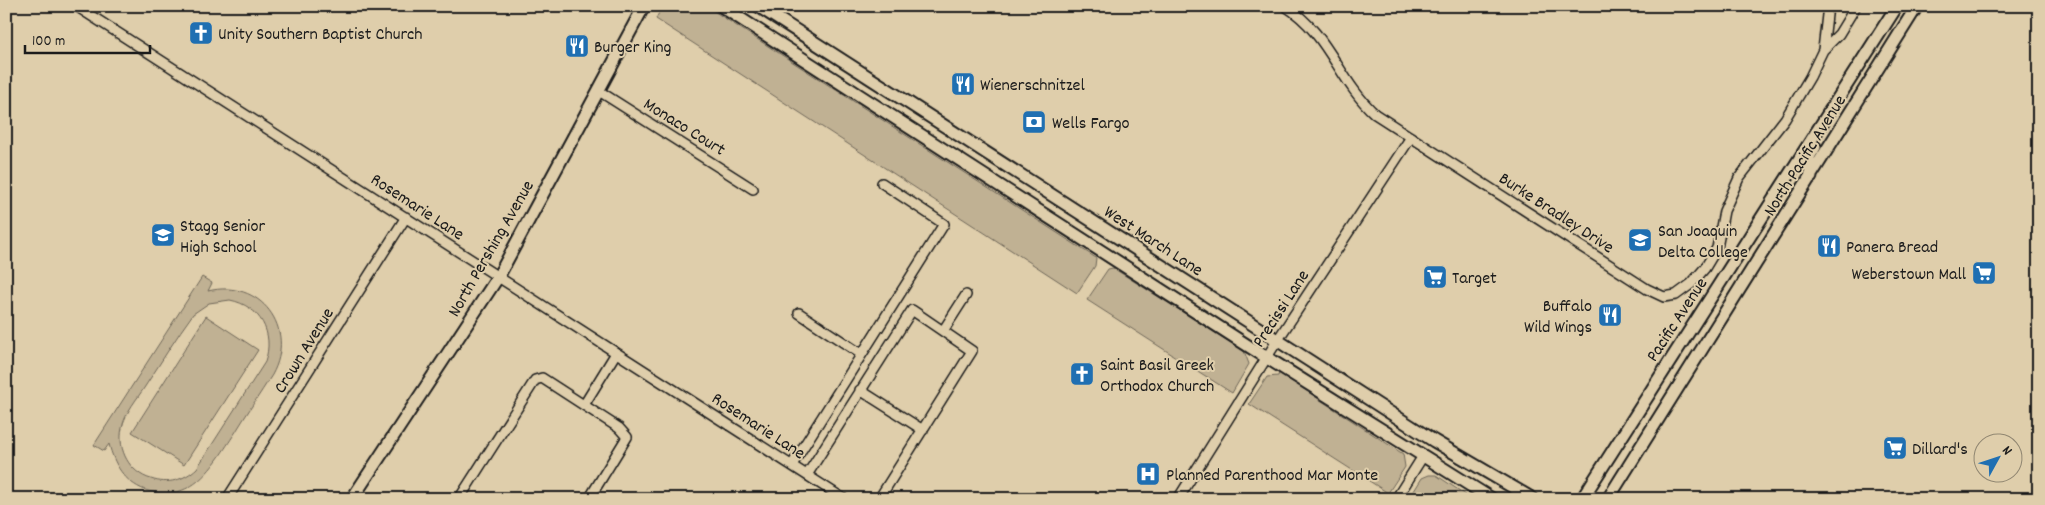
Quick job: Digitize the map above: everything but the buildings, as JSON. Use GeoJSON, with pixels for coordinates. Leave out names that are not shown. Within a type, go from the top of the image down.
{"type":"FeatureCollection","features":[{"type":"Feature","properties":{"kind":"main road","name":"North Pershing Avenue"},"geometry":{"type":"LineString","coordinates":[[352,499],[498,277],[644,6]]}},
{"type":"Feature","properties":{"kind":"main road"},"geometry":{"type":"LineString","coordinates":[[721,6],[1267,357],[1492,499]]}},
{"type":"Feature","properties":{"kind":"main road","name":"West March Lane"},"geometry":{"type":"LineString","coordinates":[[758,6],[1277,342],[1434,441],[1533,499]]}},
{"type":"Feature","properties":{"kind":"main road","name":"Pacific Avenue"},"geometry":{"type":"LineString","coordinates":[[1582,499],[1897,6]]}},
{"type":"Feature","properties":{"kind":"main road","name":"North Pacific Avenue"},"geometry":{"type":"LineString","coordinates":[[1608,499],[1917,6]]}},
{"type":"Feature","properties":{"kind":"main road"},"geometry":{"type":"LineString","coordinates":[[1811,177],[1809,157],[1841,105],[1840,95]]}},
{"type":"Feature","properties":{"kind":"street","name":"Rosemarie Lane"},"geometry":{"type":"LineString","coordinates":[[76,6],[842,498]]}},
{"type":"Feature","properties":{"kind":"street","name":"Burke Bradley Drive"},"geometry":{"type":"LineString","coordinates":[[1285,6],[1319,35],[1329,48],[1343,76],[1363,103],[1375,114],[1647,289],[1664,297],[1680,293],[1691,284],[1712,257],[1720,237],[1724,211],[1730,193],[1747,166],[1785,119],[1810,77],[1823,50],[1828,6]]}},
{"type":"Feature","properties":{"kind":"street","name":"Burke Bradley Drive"},"geometry":{"type":"LineString","coordinates":[[1823,50],[1839,34],[1856,6]]}},
{"type":"Feature","properties":{"kind":"street","name":"Monaco Court"},"geometry":{"type":"LineString","coordinates":[[599,91],[753,189]]}},
{"type":"Feature","properties":{"kind":"street","name":"Precissi Lane"},"geometry":{"type":"LineString","coordinates":[[1178,499],[1267,357],[1410,137]]}},
{"type":"Feature","properties":{"kind":"street"},"geometry":{"type":"LineString","coordinates":[[792,465],[944,224],[882,183]]}},
{"type":"Feature","properties":{"kind":"street","name":"Crown Avenue"},"geometry":{"type":"LineString","coordinates":[[227,499],[406,217]]}},
{"type":"Feature","properties":{"kind":"street"},"geometry":{"type":"LineString","coordinates":[[943,331],[966,295]]}},
{"type":"Feature","properties":{"kind":"street"},"geometry":{"type":"LineString","coordinates":[[807,475],[912,310],[972,351],[879,498]]}},
{"type":"Feature","properties":{"kind":"street"},"geometry":{"type":"LineString","coordinates":[[798,313],[861,354]]}},
{"type":"Feature","properties":{"kind":"street"},"geometry":{"type":"LineString","coordinates":[[584,405],[616,353]]}},
{"type":"Feature","properties":{"kind":"street"},"geometry":{"type":"LineString","coordinates":[[459,499],[535,380],[542,378],[619,428],[627,437],[589,499]]}},
{"type":"Feature","properties":{"kind":"street"},"geometry":{"type":"LineString","coordinates":[[860,390],[923,430]]}},
{"type":"Feature","properties":{"kind":"street"},"geometry":{"type":"LineString","coordinates":[[1396,499],[1423,456]]}},
{"type":"Feature","properties":{"kind":"shaded area"},"geometry":{"type":"Polygon","coordinates":[[[662,6],[706,6],[1096,258],[1095,266],[1077,293],[656,19],[662,6]]]}},
{"type":"Feature","properties":{"kind":"shaded area"},"geometry":{"type":"Polygon","coordinates":[[[1113,268],[1244,351],[1249,364],[1232,393],[1087,300],[1108,269],[1113,268]]]}},
{"type":"Feature","properties":{"kind":"shaded area"},"geometry":{"type":"Polygon","coordinates":[[[202,277],[212,283],[208,291],[227,289],[244,292],[258,299],[269,310],[277,324],[280,340],[279,357],[272,375],[218,458],[200,480],[176,492],[162,493],[145,490],[131,482],[121,472],[109,444],[104,451],[94,445],[202,277]],[[230,300],[209,303],[193,314],[129,411],[122,428],[121,444],[131,466],[137,472],[151,479],[164,482],[187,476],[197,468],[265,362],[268,351],[266,331],[257,315],[241,303],[230,300]]]}},
{"type":"Feature","properties":{"kind":"shaded area"},"geometry":{"type":"Polygon","coordinates":[[[206,316],[258,350],[184,465],[132,432],[206,316]]]}},
{"type":"Feature","properties":{"kind":"shaded area"},"geometry":{"type":"Polygon","coordinates":[[[1279,373],[1403,454],[1405,467],[1388,493],[1249,404],[1267,377],[1278,376],[1279,373]]]}},
{"type":"Feature","properties":{"kind":"shaded area"},"geometry":{"type":"Polygon","coordinates":[[[1436,475],[1472,499],[1409,499],[1422,478],[1436,475]]]}},
{"type":"Feature","properties":{"kind":"place","name":"Unity Southern Baptist Church"},"geometry":{"type":"Point","coordinates":[201,33]}},
{"type":"Feature","properties":{"kind":"place","name":"Burger King"},"geometry":{"type":"Point","coordinates":[577,46]}},
{"type":"Feature","properties":{"kind":"place","name":"Wienerschnitzel"},"geometry":{"type":"Point","coordinates":[963,84]}},
{"type":"Feature","properties":{"kind":"place","name":"Wells Fargo"},"geometry":{"type":"Point","coordinates":[1034,122]}},
{"type":"Feature","properties":{"kind":"place","name":"Stagg Senior High School"},"geometry":{"type":"Point","coordinates":[163,235]}},
{"type":"Feature","properties":{"kind":"place","name":"San Joaquin Delta College"},"geometry":{"type":"Point","coordinates":[1640,240]}},
{"type":"Feature","properties":{"kind":"place","name":"Panera Bread"},"geometry":{"type":"Point","coordinates":[1829,246]}},
{"type":"Feature","properties":{"kind":"place","name":"Weberstown Mall"},"geometry":{"type":"Point","coordinates":[1984,273]}},
{"type":"Feature","properties":{"kind":"place","name":"Target"},"geometry":{"type":"Point","coordinates":[1435,277]}},
{"type":"Feature","properties":{"kind":"place","name":"Buffalo Wild Wings"},"geometry":{"type":"Point","coordinates":[1610,315]}},
{"type":"Feature","properties":{"kind":"place","name":"Saint Basil Greek Orthodox Church"},"geometry":{"type":"Point","coordinates":[1082,374]}},
{"type":"Feature","properties":{"kind":"place","name":"Dillard's"},"geometry":{"type":"Point","coordinates":[1895,448]}},
{"type":"Feature","properties":{"kind":"place","name":"Planned Parenthood Mar Monte"},"geometry":{"type":"Point","coordinates":[1148,474]}}]}
